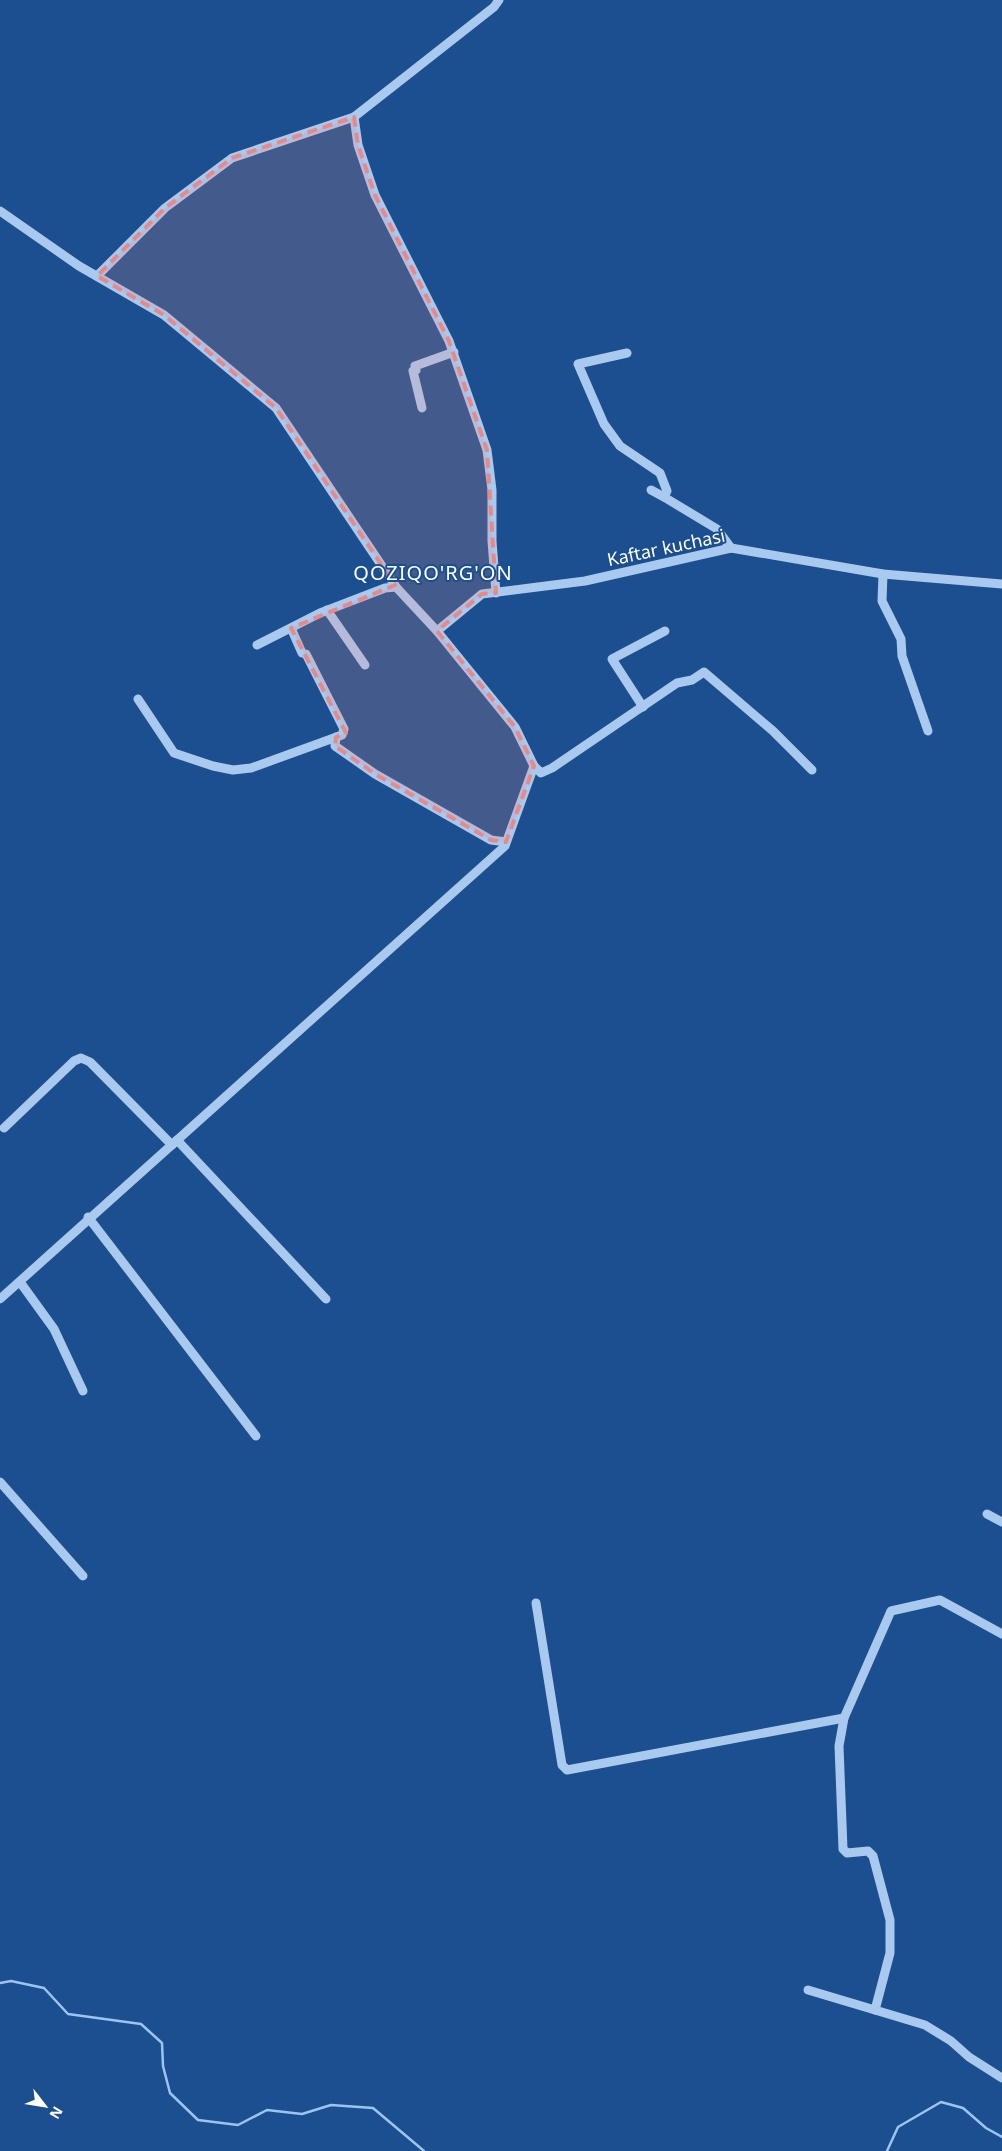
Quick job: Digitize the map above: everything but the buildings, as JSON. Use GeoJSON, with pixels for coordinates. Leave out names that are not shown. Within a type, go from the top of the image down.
{"type":"FeatureCollection","features":[{"type":"Feature","properties":{"kind":"street"},"geometry":{"type":"LineString","coordinates":[[97,276],[165,208],[232,158],[354,116],[494,7],[499,0]]}},
{"type":"Feature","properties":{"kind":"street"},"geometry":{"type":"LineString","coordinates":[[354,116],[358,145],[375,195],[454,352],[487,450],[492,490],[492,541],[496,592]]}},
{"type":"Feature","properties":{"kind":"street"},"geometry":{"type":"LineString","coordinates":[[0,211],[97,276],[164,315],[276,408],[396,587],[438,631],[515,728],[534,766],[541,772],[552,768],[678,684],[692,680],[704,672],[773,731],[812,770]]}},
{"type":"Feature","properties":{"kind":"street"},"geometry":{"type":"LineString","coordinates":[[422,408],[412,371],[416,370],[415,366],[454,352]]}},
{"type":"Feature","properties":{"kind":"street"},"geometry":{"type":"LineString","coordinates":[[626,353],[578,364],[578,368],[604,424],[620,446],[660,472],[667,491],[664,497]]}},
{"type":"Feature","properties":{"kind":"street"},"geometry":{"type":"LineString","coordinates":[[651,490],[717,529],[731,548]]}},
{"type":"Feature","properties":{"kind":"street","name":"Kaftar kuchasi"},"geometry":{"type":"LineString","coordinates":[[438,631],[482,594],[585,581],[731,548],[883,574],[1002,584]]}},
{"type":"Feature","properties":{"kind":"street"},"geometry":{"type":"LineString","coordinates":[[883,574],[882,601],[901,639],[902,656],[928,731]]}},
{"type":"Feature","properties":{"kind":"street"},"geometry":{"type":"LineString","coordinates":[[257,645],[326,610],[385,588],[396,587]]}},
{"type":"Feature","properties":{"kind":"street"},"geometry":{"type":"LineString","coordinates":[[326,610],[365,665]]}},
{"type":"Feature","properties":{"kind":"street"},"geometry":{"type":"LineString","coordinates":[[138,699],[174,752],[213,766],[233,770],[251,768],[342,735],[344,728],[306,654],[302,652],[291,628]]}},
{"type":"Feature","properties":{"kind":"street"},"geometry":{"type":"LineString","coordinates":[[642,707],[612,659],[665,631]]}},
{"type":"Feature","properties":{"kind":"street"},"geometry":{"type":"LineString","coordinates":[[336,737],[335,746],[375,774],[492,840],[506,842]]}},
{"type":"Feature","properties":{"kind":"street"},"geometry":{"type":"LineString","coordinates":[[0,1299],[506,842],[534,766]]}},
{"type":"Feature","properties":{"kind":"street"},"geometry":{"type":"LineString","coordinates":[[4,1128],[74,1061],[81,1058],[90,1062],[174,1143],[326,1299]]}},
{"type":"Feature","properties":{"kind":"street"},"geometry":{"type":"LineString","coordinates":[[88,1218],[256,1436]]}},
{"type":"Feature","properties":{"kind":"street"},"geometry":{"type":"LineString","coordinates":[[20,1282],[54,1329],[83,1392]]}},
{"type":"Feature","properties":{"kind":"street"},"geometry":{"type":"LineString","coordinates":[[0,1482],[83,1576]]}},
{"type":"Feature","properties":{"kind":"street"},"geometry":{"type":"LineString","coordinates":[[987,1514],[1002,1522]]}},
{"type":"Feature","properties":{"kind":"street"},"geometry":{"type":"LineString","coordinates":[[875,2010],[890,1953],[890,1920],[873,1856],[868,1851],[848,1853],[842,1843],[839,1746],[844,1718],[891,1611],[940,1600],[1002,1634]]}},
{"type":"Feature","properties":{"kind":"street"},"geometry":{"type":"LineString","coordinates":[[536,1603],[562,1766],[567,1770],[844,1718]]}},
{"type":"Feature","properties":{"kind":"street"},"geometry":{"type":"LineString","coordinates":[[808,1990],[925,2025],[951,2042],[968,2057],[1002,2078]]}},
{"type":"Feature","properties":{"kind":"highlighted area"},"geometry":{"type":"Polygon","coordinates":[[[354,117],[358,145],[375,195],[449,341],[487,450],[496,593],[482,594],[437,631],[515,727],[534,766],[506,842],[491,840],[375,774],[335,746],[336,737],[346,733],[291,628],[395,585],[276,408],[164,315],[97,276],[165,208],[232,158],[354,117]]]}},
{"type":"Feature","properties":{"kind":"waterway"},"geometry":{"type":"LineString","coordinates":[[0,1983],[11,1981],[44,1988],[68,2014],[141,2024],[162,2043],[163,2066],[170,2093],[198,2120],[238,2125],[267,2110],[302,2114],[331,2105],[373,2108],[424,2151]]}},
{"type":"Feature","properties":{"kind":"waterway"},"geometry":{"type":"LineString","coordinates":[[887,2151],[898,2127],[941,2102],[963,2108],[986,2128],[1002,2137]]}},
{"type":"Feature","properties":{"kind":"district","name":"QOZIQO'RG'ON"},"geometry":{"type":"Point","coordinates":[433,572]}}]}
